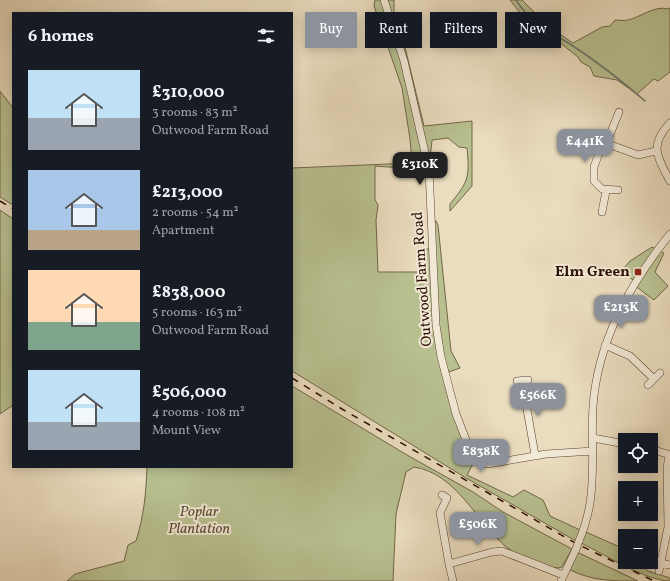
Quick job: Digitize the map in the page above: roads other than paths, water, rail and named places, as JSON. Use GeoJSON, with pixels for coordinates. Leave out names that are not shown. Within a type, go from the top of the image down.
{"type":"FeatureCollection","features":[{"type":"Feature","properties":{"kind":"street","name":"Outwood Farm Road"},"geometry":{"type":"LineString","coordinates":[[384,0],[404,61],[428,170],[436,325],[441,357],[456,414],[474,459],[478,462],[488,464],[535,455],[593,451]]}},
{"type":"Feature","properties":{"kind":"street"},"geometry":{"type":"LineString","coordinates":[[618,190],[606,191],[599,186],[593,175],[594,167],[604,142],[609,137],[619,112]]}},
{"type":"Feature","properties":{"kind":"street"},"geometry":{"type":"LineString","coordinates":[[670,123],[659,136],[656,151],[670,181]]}},
{"type":"Feature","properties":{"kind":"street"},"geometry":{"type":"LineString","coordinates":[[604,142],[638,155],[656,151]]}},
{"type":"Feature","properties":{"kind":"street"},"geometry":{"type":"LineString","coordinates":[[602,212],[606,191]]}},
{"type":"Feature","properties":{"kind":"street"},"geometry":{"type":"LineString","coordinates":[[449,564],[492,552],[502,551],[562,578],[579,541],[590,503],[594,394],[605,346],[614,320],[625,300],[670,234]]}},
{"type":"Feature","properties":{"kind":"street"},"geometry":{"type":"LineString","coordinates":[[605,346],[630,356],[654,379]]}},
{"type":"Feature","properties":{"kind":"street"},"geometry":{"type":"LineString","coordinates":[[648,385],[660,373]]}},
{"type":"Feature","properties":{"kind":"street"},"geometry":{"type":"LineString","coordinates":[[522,381],[535,455]]}},
{"type":"Feature","properties":{"kind":"street"},"geometry":{"type":"LineString","coordinates":[[593,435],[618,442]]}},
{"type":"Feature","properties":{"kind":"street"},"geometry":{"type":"LineString","coordinates":[[658,451],[669,454],[667,469],[668,527],[659,571]]}},
{"type":"Feature","properties":{"kind":"street"},"geometry":{"type":"LineString","coordinates":[[447,497],[440,513],[453,581]]}},
{"type":"Feature","properties":{"kind":"street"},"geometry":{"type":"LineString","coordinates":[[661,563],[670,565]]}},
{"type":"Feature","properties":{"kind":"waterway"},"geometry":{"type":"LineString","coordinates":[[516,0],[527,14],[540,25],[599,64],[645,101]]}},
{"type":"Feature","properties":{"kind":"railway"},"geometry":{"type":"LineString","coordinates":[[0,201],[12,208]]}},
{"type":"Feature","properties":{"kind":"railway"},"geometry":{"type":"LineString","coordinates":[[293,379],[342,409],[577,544],[654,581]]}},
{"type":"Feature","properties":{"kind":"place","name":"Elm Green"},"geometry":{"type":"Point","coordinates":[638,272]}},
{"type":"Feature","properties":{"kind":"park label","name":"Poplar Plantation"},"geometry":{"type":"Point","coordinates":[199,520]}}]}
